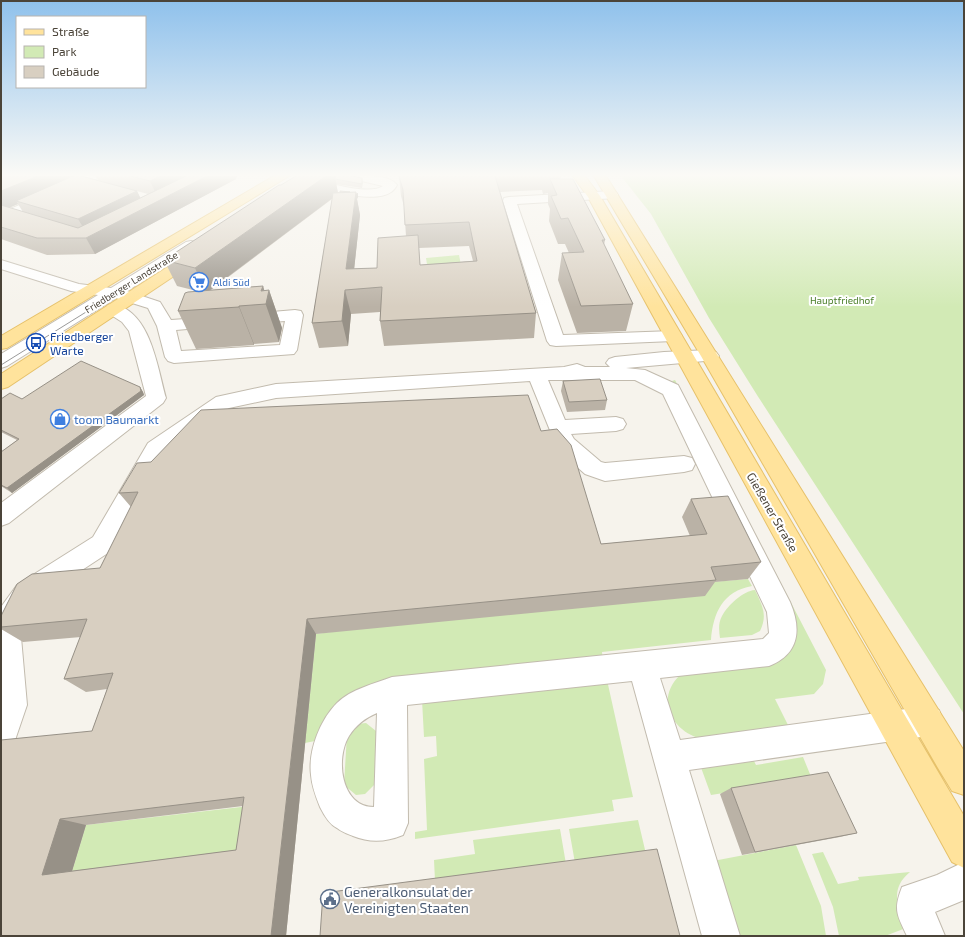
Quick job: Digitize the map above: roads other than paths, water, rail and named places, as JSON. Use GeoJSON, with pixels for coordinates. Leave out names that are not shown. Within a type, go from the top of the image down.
{"type":"FeatureCollection","features":[{"type":"Feature","properties":{"kind":"main road","name":"Friedberger Landstraße"},"geometry":{"type":"LineString","coordinates":[[1,344],[209,220]]}},
{"type":"Feature","properties":{"kind":"main road","name":"Gießener Straße"},"geometry":{"type":"LineString","coordinates":[[607,220],[673,336],[698,357],[964,779]]}},
{"type":"Feature","properties":{"kind":"main road","name":"Gießener Straße"},"geometry":{"type":"LineString","coordinates":[[625,220],[894,726],[964,850]]}},
{"type":"Feature","properties":{"kind":"main road","name":"Friedberger Landstraße"},"geometry":{"type":"LineString","coordinates":[[1,383],[114,301],[131,297],[209,247]]}},
{"type":"Feature","properties":{"kind":"street"},"geometry":{"type":"LineString","coordinates":[[23,220],[29,221]]}},
{"type":"Feature","properties":{"kind":"street","name":"Friedberger Landstraße"},"geometry":{"type":"LineString","coordinates":[[1,362],[114,301],[243,220]]}},
{"type":"Feature","properties":{"kind":"street"},"geometry":{"type":"LineString","coordinates":[[515,220],[556,341],[673,336]]}},
{"type":"Feature","properties":{"kind":"street"},"geometry":{"type":"LineString","coordinates":[[1,264],[63,284],[90,290],[114,301],[121,312],[133,322],[138,331],[156,398],[1,516]]}},
{"type":"Feature","properties":{"kind":"street"},"geometry":{"type":"LineString","coordinates":[[131,297],[154,306],[166,326],[174,357],[288,350],[295,315],[166,326]]}},
{"type":"Feature","properties":{"kind":"street"},"geometry":{"type":"LineString","coordinates":[[564,373],[603,364],[664,358],[698,357]]}},
{"type":"Feature","properties":{"kind":"street"},"geometry":{"type":"LineString","coordinates":[[1,738],[12,706],[6,623],[26,593],[102,544],[156,449],[223,402],[276,391],[564,373],[638,374],[671,390],[780,611],[783,638],[768,652],[392,692]]}},
{"type":"Feature","properties":{"kind":"street"},"geometry":{"type":"LineString","coordinates":[[536,374],[565,444],[593,468],[605,472],[684,464]]}},
{"type":"Feature","properties":{"kind":"street"},"geometry":{"type":"LineString","coordinates":[[558,428],[616,424]]}},
{"type":"Feature","properties":{"kind":"street"},"geometry":{"type":"LineString","coordinates":[[642,665],[721,936]]}},
{"type":"Feature","properties":{"kind":"street"},"geometry":{"type":"LineString","coordinates":[[669,756],[894,726],[928,720]]}},
{"type":"Feature","properties":{"kind":"street"},"geometry":{"type":"LineString","coordinates":[[926,936],[915,912],[915,900],[944,891],[964,880]]}},
{"type":"Feature","properties":{"kind":"tram line"},"geometry":{"type":"LineString","coordinates":[[1,365],[176,256]]}},
{"type":"Feature","properties":{"kind":"place","name":"Aldi Süd"},"geometry":{"type":"Point","coordinates":[199,282]}},
{"type":"Feature","properties":{"kind":"place","name":"Friedberger Warte"},"geometry":{"type":"Point","coordinates":[36,343]}},
{"type":"Feature","properties":{"kind":"place","name":"toom Baumarkt"},"geometry":{"type":"Point","coordinates":[60,419]}},
{"type":"Feature","properties":{"kind":"place","name":"Generalkonsulat der Vereinigten Staaten"},"geometry":{"type":"Point","coordinates":[330,899]}},
{"type":"Feature","properties":{"kind":"park label","name":"Hauptfriedhof"},"geometry":{"type":"Point","coordinates":[842,300]}}]}
